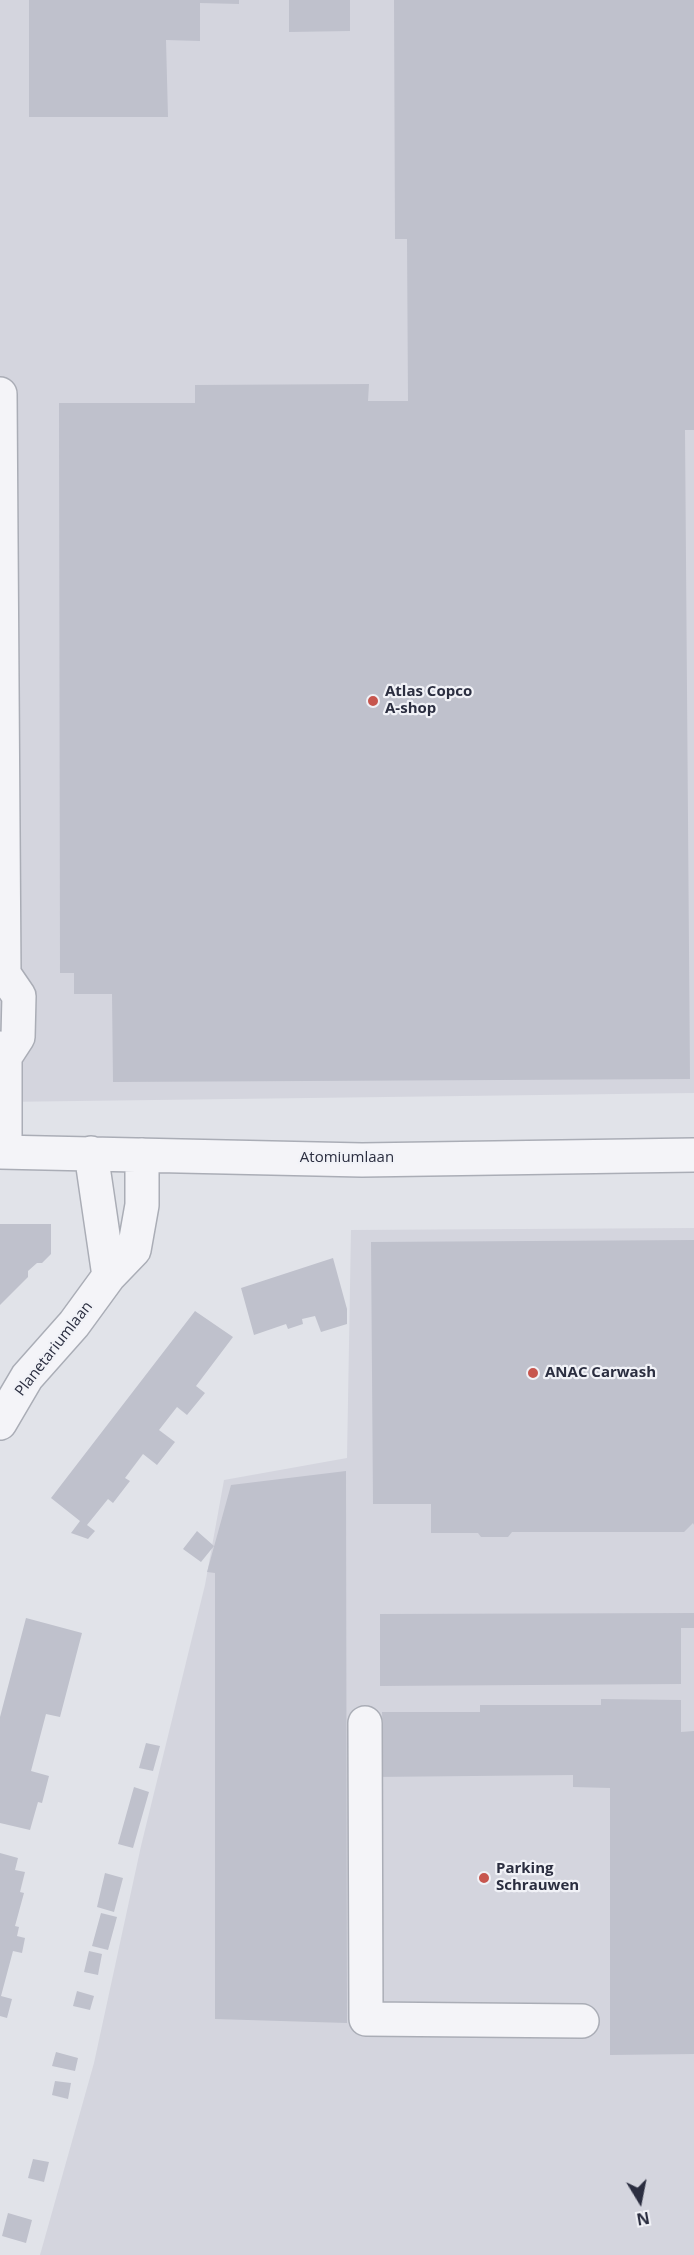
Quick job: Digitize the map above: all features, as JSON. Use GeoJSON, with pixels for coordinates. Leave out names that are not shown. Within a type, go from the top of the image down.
{"type":"FeatureCollection","features":[{"type":"Feature","properties":{"kind":"street"},"geometry":{"type":"LineString","coordinates":[[0,394],[2,977],[19,996],[18,1038],[3,1052],[3,1152]]}},
{"type":"Feature","properties":{"kind":"street","name":"Atomiumlaan"},"geometry":{"type":"LineString","coordinates":[[3,1152],[362,1160],[547,1155],[694,1155]]}},
{"type":"Feature","properties":{"kind":"street"},"geometry":{"type":"LineString","coordinates":[[91,1153],[110,1276]]}},
{"type":"Feature","properties":{"kind":"street","name":"Planetariumlaan"},"geometry":{"type":"LineString","coordinates":[[0,1423],[27,1377],[134,1250],[142,1205],[142,1155]]}},
{"type":"Feature","properties":{"kind":"street"},"geometry":{"type":"LineString","coordinates":[[365,1723],[366,2019],[582,2021]]}},
{"type":"Feature","properties":{"kind":"shaded area","name":"Atlas Copco A-shop"},"geometry":{"type":"Polygon","coordinates":[[[0,0],[694,0],[694,1093],[0,1102],[0,0]]]}},
{"type":"Feature","properties":{"kind":"shaded area"},"geometry":{"type":"Polygon","coordinates":[[[694,1228],[694,2255],[40,2255],[94,2063],[141,1846],[205,1585],[224,1480],[347,1458],[351,1230],[694,1228]]]}},
{"type":"Feature","properties":{"kind":"building"},"geometry":{"type":"Polygon","coordinates":[[[29,0],[239,0],[239,4],[200,3],[200,41],[166,40],[168,117],[29,117],[29,0]]]}},
{"type":"Feature","properties":{"kind":"building"},"geometry":{"type":"Polygon","coordinates":[[[289,0],[350,0],[350,31],[289,32],[289,0]]]}},
{"type":"Feature","properties":{"kind":"building","name":"Atlas Copco A-shop"},"geometry":{"type":"Polygon","coordinates":[[[394,0],[694,0],[694,430],[685,430],[690,1079],[113,1082],[112,994],[74,994],[74,973],[60,973],[59,403],[195,403],[195,385],[369,384],[368,401],[408,401],[407,239],[395,239],[394,0]]]}},
{"type":"Feature","properties":{"kind":"building"},"geometry":{"type":"Polygon","coordinates":[[[0,1224],[51,1224],[51,1254],[42,1263],[37,1263],[28,1271],[28,1277],[0,1305],[0,1224]]]}},
{"type":"Feature","properties":{"kind":"building","name":"ANAC Carwash"},"geometry":{"type":"Polygon","coordinates":[[[694,1240],[694,1525],[693,1523],[684,1532],[512,1532],[508,1537],[481,1537],[478,1533],[431,1533],[431,1504],[373,1504],[371,1242],[694,1240]]]}},
{"type":"Feature","properties":{"kind":"building"},"geometry":{"type":"Polygon","coordinates":[[[333,1258],[347,1309],[347,1324],[321,1332],[315,1316],[302,1319],[303,1324],[288,1329],[286,1324],[254,1335],[241,1288],[333,1258]]]}},
{"type":"Feature","properties":{"kind":"building"},"geometry":{"type":"Polygon","coordinates":[[[195,1311],[233,1337],[196,1386],[205,1393],[187,1415],[177,1407],[159,1430],[175,1442],[157,1465],[143,1454],[125,1478],[130,1481],[113,1503],[108,1499],[87,1525],[95,1531],[88,1539],[71,1533],[80,1521],[51,1498],[195,1311]]]}},
{"type":"Feature","properties":{"kind":"building"},"geometry":{"type":"Polygon","coordinates":[[[346,1471],[347,2023],[215,2019],[215,1573],[207,1572],[231,1485],[346,1471]]]}},
{"type":"Feature","properties":{"kind":"building"},"geometry":{"type":"Polygon","coordinates":[[[197,1531],[214,1546],[201,1562],[183,1549],[197,1531]]]}},
{"type":"Feature","properties":{"kind":"building"},"geometry":{"type":"Polygon","coordinates":[[[694,1613],[694,1628],[681,1628],[681,1684],[380,1686],[380,1614],[694,1613]]]}},
{"type":"Feature","properties":{"kind":"building"},"geometry":{"type":"Polygon","coordinates":[[[26,1618],[82,1633],[60,1717],[46,1714],[31,1771],[49,1776],[42,1803],[38,1802],[30,1830],[0,1823],[0,1717],[26,1618]]]}},
{"type":"Feature","properties":{"kind":"building"},"geometry":{"type":"Polygon","coordinates":[[[601,1699],[681,1700],[681,1732],[694,1731],[694,2054],[610,2055],[610,1788],[573,1787],[573,1775],[373,1777],[374,1734],[383,1734],[382,1712],[480,1712],[480,1705],[601,1705],[601,1699]]]}},
{"type":"Feature","properties":{"kind":"building"},"geometry":{"type":"Polygon","coordinates":[[[146,1743],[160,1746],[153,1771],[139,1768],[146,1743]]]}},
{"type":"Feature","properties":{"kind":"building"},"geometry":{"type":"Polygon","coordinates":[[[134,1787],[149,1792],[133,1848],[118,1844],[134,1787]]]}},
{"type":"Feature","properties":{"kind":"building"},"geometry":{"type":"Polygon","coordinates":[[[0,1853],[18,1858],[15,1870],[25,1872],[20,1892],[24,1893],[15,1926],[19,1927],[17,1936],[25,1938],[22,1953],[13,1951],[1,1996],[12,1999],[7,2018],[0,2016],[0,1853]]]}},
{"type":"Feature","properties":{"kind":"building"},"geometry":{"type":"Polygon","coordinates":[[[105,1873],[123,1878],[114,1912],[97,1907],[105,1873]]]}},
{"type":"Feature","properties":{"kind":"building"},"geometry":{"type":"Polygon","coordinates":[[[101,1913],[117,1917],[108,1950],[92,1946],[101,1913]]]}},
{"type":"Feature","properties":{"kind":"building"},"geometry":{"type":"Polygon","coordinates":[[[89,1951],[102,1954],[98,1975],[84,1972],[89,1951]]]}},
{"type":"Feature","properties":{"kind":"building"},"geometry":{"type":"Polygon","coordinates":[[[77,1991],[94,1996],[90,2010],[73,2006],[77,1991]]]}},
{"type":"Feature","properties":{"kind":"building"},"geometry":{"type":"Polygon","coordinates":[[[56,2052],[78,2058],[75,2071],[52,2066],[56,2052]]]}},
{"type":"Feature","properties":{"kind":"building"},"geometry":{"type":"Polygon","coordinates":[[[55,2081],[71,2083],[68,2099],[52,2095],[55,2081]]]}},
{"type":"Feature","properties":{"kind":"building"},"geometry":{"type":"Polygon","coordinates":[[[33,2159],[49,2162],[44,2182],[28,2178],[33,2159]]]}},
{"type":"Feature","properties":{"kind":"building"},"geometry":{"type":"Polygon","coordinates":[[[8,2213],[32,2220],[26,2243],[2,2236],[8,2213]]]}},
{"type":"Feature","properties":{"kind":"place","name":"Atlas Copco A-shop"},"geometry":{"type":"Point","coordinates":[373,701]}},
{"type":"Feature","properties":{"kind":"place","name":"ANAC Carwash"},"geometry":{"type":"Point","coordinates":[533,1373]}},
{"type":"Feature","properties":{"kind":"place","name":"Parking Schrauwen"},"geometry":{"type":"Point","coordinates":[484,1878]}}]}
